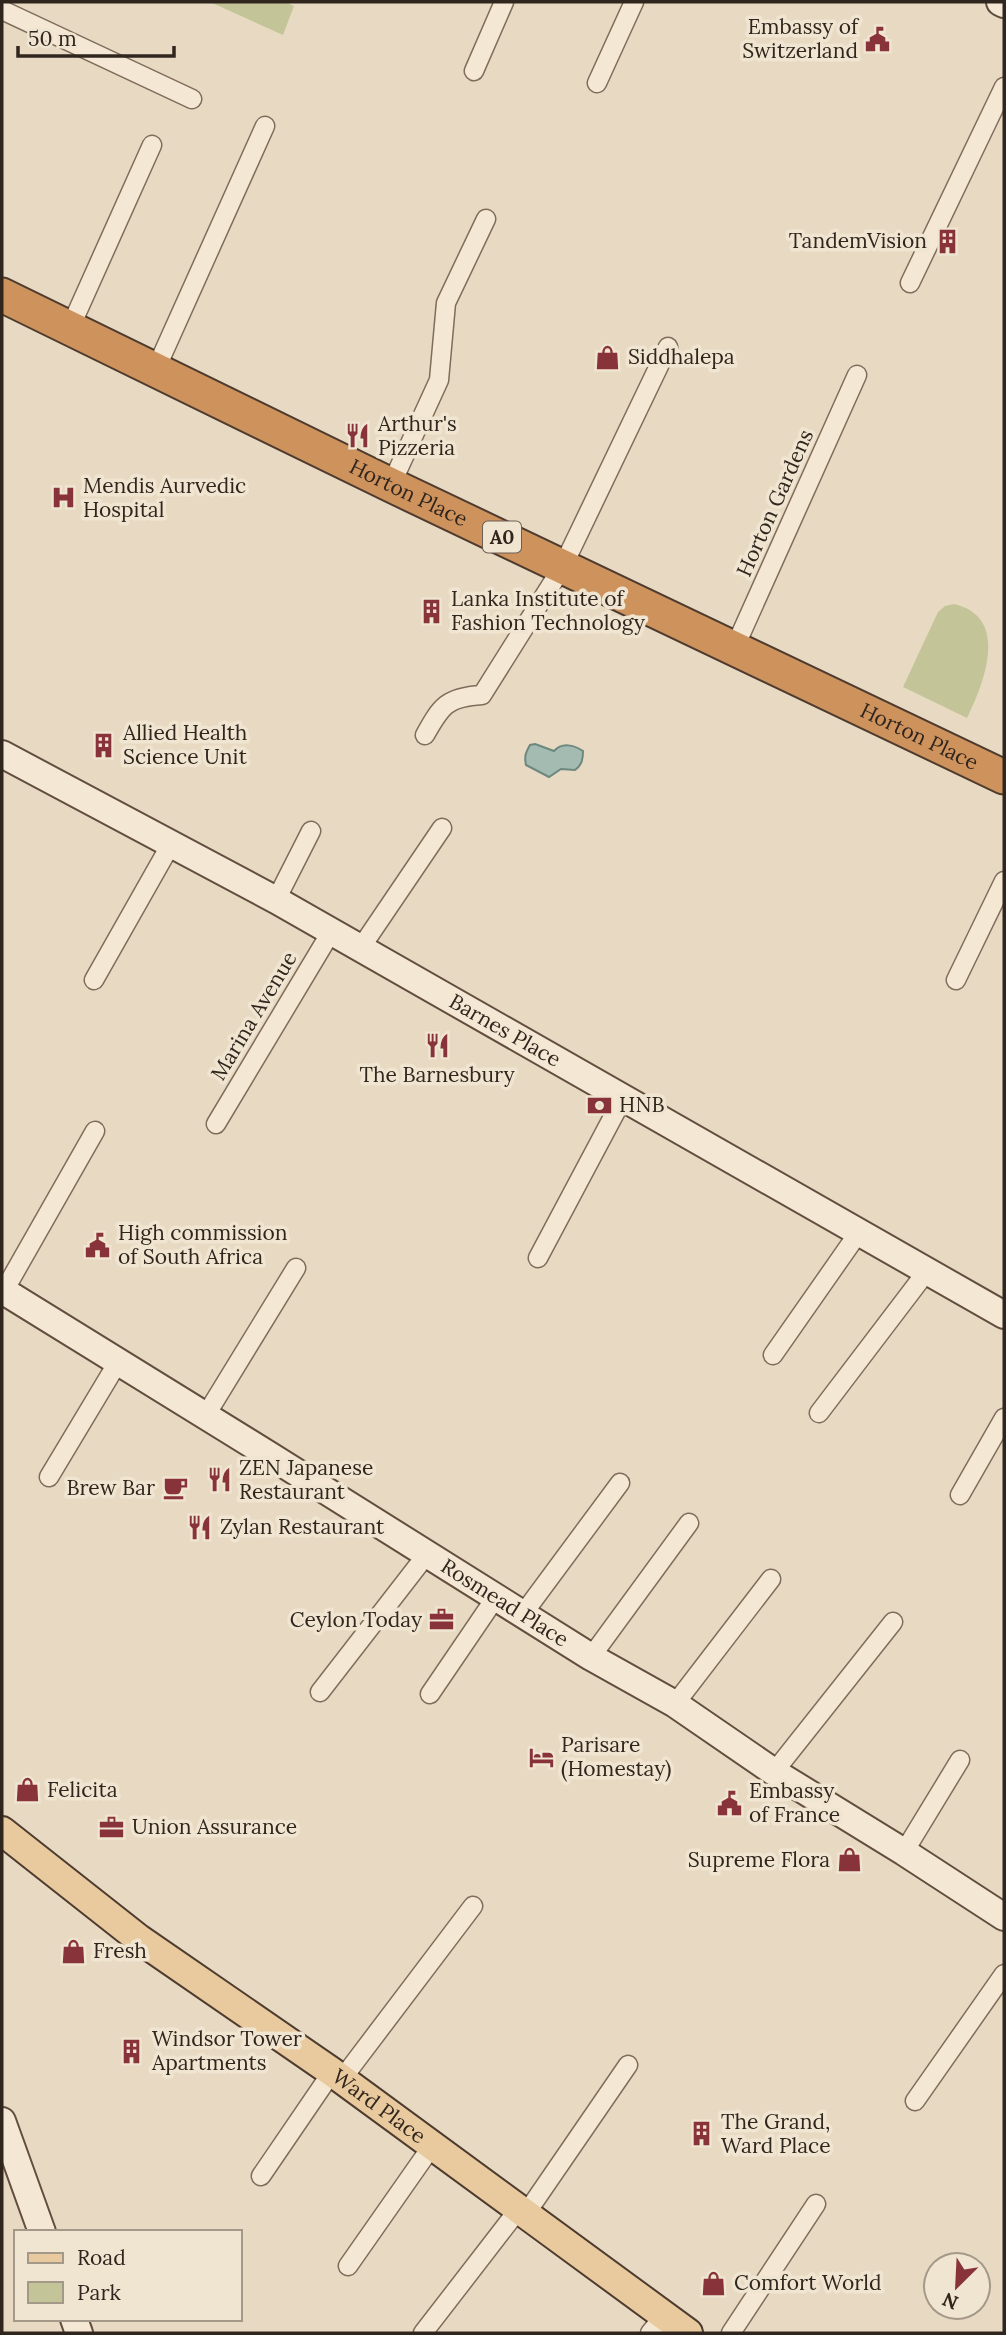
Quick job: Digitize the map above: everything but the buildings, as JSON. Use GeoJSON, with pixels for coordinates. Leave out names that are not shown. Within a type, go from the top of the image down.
{"type":"FeatureCollection","features":[{"type":"Feature","properties":{"kind":"highway","name":"Horton Place"},"geometry":{"type":"LineString","coordinates":[[2,295],[391,485],[1004,777]]}},
{"type":"Feature","properties":{"kind":"main road","name":"Ward Place"},"geometry":{"type":"LineString","coordinates":[[2,1831],[139,1939],[337,2076],[522,2213],[657,2325],[688,2333]]}},
{"type":"Feature","properties":{"kind":"street"},"geometry":{"type":"LineString","coordinates":[[474,71],[504,2]]}},
{"type":"Feature","properties":{"kind":"street"},"geometry":{"type":"LineString","coordinates":[[597,83],[634,2]]}},
{"type":"Feature","properties":{"kind":"street"},"geometry":{"type":"LineString","coordinates":[[2,10],[192,99]]}},
{"type":"Feature","properties":{"kind":"street"},"geometry":{"type":"LineString","coordinates":[[910,283],[1004,87]]}},
{"type":"Feature","properties":{"kind":"street"},"geometry":{"type":"LineString","coordinates":[[155,371],[265,126]]}},
{"type":"Feature","properties":{"kind":"street"},"geometry":{"type":"LineString","coordinates":[[70,328],[152,145]]}},
{"type":"Feature","properties":{"kind":"street"},"geometry":{"type":"LineString","coordinates":[[391,485],[439,380],[446,303],[486,219]]}},
{"type":"Feature","properties":{"kind":"street"},"geometry":{"type":"LineString","coordinates":[[425,736],[438,710],[460,696],[482,695],[563,566],[668,347]]}},
{"type":"Feature","properties":{"kind":"street","name":"Horton Gardens"},"geometry":{"type":"LineString","coordinates":[[734,649],[857,375]]}},
{"type":"Feature","properties":{"kind":"street","name":"Barnes Place"},"geometry":{"type":"LineString","coordinates":[[2,754],[276,900],[1004,1315]]}},
{"type":"Feature","properties":{"kind":"street"},"geometry":{"type":"LineString","coordinates":[[360,948],[442,828]]}},
{"type":"Feature","properties":{"kind":"street"},"geometry":{"type":"LineString","coordinates":[[276,900],[311,831]]}},
{"type":"Feature","properties":{"kind":"street"},"geometry":{"type":"LineString","coordinates":[[94,980],[171,844]]}},
{"type":"Feature","properties":{"kind":"street"},"geometry":{"type":"LineString","coordinates":[[956,980],[1004,881]]}},
{"type":"Feature","properties":{"kind":"street","name":"Marina Avenue"},"geometry":{"type":"LineString","coordinates":[[216,1124],[331,932]]}},
{"type":"Feature","properties":{"kind":"street"},"geometry":{"type":"LineString","coordinates":[[538,1258],[623,1098]]}},
{"type":"Feature","properties":{"kind":"street"},"geometry":{"type":"LineString","coordinates":[[3,1291],[95,1131]]}},
{"type":"Feature","properties":{"kind":"street"},"geometry":{"type":"LineString","coordinates":[[773,1355],[859,1232]]}},
{"type":"Feature","properties":{"kind":"street"},"geometry":{"type":"LineString","coordinates":[[206,1415],[296,1268]]}},
{"type":"Feature","properties":{"kind":"street"},"geometry":{"type":"LineString","coordinates":[[819,1413],[927,1271]]}},
{"type":"Feature","properties":{"kind":"street","name":"Rosmead Place"},"geometry":{"type":"LineString","coordinates":[[3,1291],[592,1657],[675,1704],[774,1772],[1004,1917]]}},
{"type":"Feature","properties":{"kind":"street"},"geometry":{"type":"LineString","coordinates":[[49,1477],[118,1362]]}},
{"type":"Feature","properties":{"kind":"street"},"geometry":{"type":"LineString","coordinates":[[960,1494],[1004,1418]]}},
{"type":"Feature","properties":{"kind":"street"},"geometry":{"type":"LineString","coordinates":[[523,1614],[620,1483]]}},
{"type":"Feature","properties":{"kind":"street"},"geometry":{"type":"LineString","coordinates":[[592,1657],[689,1523]]}},
{"type":"Feature","properties":{"kind":"street"},"geometry":{"type":"LineString","coordinates":[[320,1692],[427,1554]]}},
{"type":"Feature","properties":{"kind":"street"},"geometry":{"type":"LineString","coordinates":[[675,1704],[771,1579]]}},
{"type":"Feature","properties":{"kind":"street"},"geometry":{"type":"LineString","coordinates":[[430,1694],[496,1597]]}},
{"type":"Feature","properties":{"kind":"street"},"geometry":{"type":"LineString","coordinates":[[774,1772],[892,1622]]}},
{"type":"Feature","properties":{"kind":"street"},"geometry":{"type":"LineString","coordinates":[[904,1852],[960,1760]]}},
{"type":"Feature","properties":{"kind":"street"},"geometry":{"type":"LineString","coordinates":[[261,2176],[473,1906]]}},
{"type":"Feature","properties":{"kind":"street"},"geometry":{"type":"LineString","coordinates":[[915,2101],[1004,1975]]}},
{"type":"Feature","properties":{"kind":"street"},"geometry":{"type":"LineString","coordinates":[[423,2333],[522,2213],[628,2065]]}},
{"type":"Feature","properties":{"kind":"street"},"geometry":{"type":"LineString","coordinates":[[3,2126],[41,2230]]}},
{"type":"Feature","properties":{"kind":"street"},"geometry":{"type":"LineString","coordinates":[[348,2266],[432,2146]]}},
{"type":"Feature","properties":{"kind":"street"},"geometry":{"type":"LineString","coordinates":[[731,2333],[816,2204]]}},
{"type":"Feature","properties":{"kind":"green space"},"geometry":{"type":"Polygon","coordinates":[[[210,2],[285,2],[294,6],[283,35],[210,2]]]}},
{"type":"Feature","properties":{"kind":"green space"},"geometry":{"type":"Polygon","coordinates":[[[954,604],[970,610],[981,621],[987,633],[988,649],[982,683],[967,718],[903,687],[938,612],[945,606],[954,604]]]}},
{"type":"Feature","properties":{"kind":"shaded area"},"geometry":{"type":"Polygon","coordinates":[[[535,744],[554,751],[564,745],[576,747],[583,751],[582,762],[575,770],[561,769],[549,777],[526,765],[526,752],[530,745],[535,744]]]}},
{"type":"Feature","properties":{"kind":"place","name":"Embassy of Switzerland"},"geometry":{"type":"Point","coordinates":[878,39]}},
{"type":"Feature","properties":{"kind":"place","name":"TandemVision"},"geometry":{"type":"Point","coordinates":[947,241]}},
{"type":"Feature","properties":{"kind":"place","name":"Siddhalepa"},"geometry":{"type":"Point","coordinates":[608,357]}},
{"type":"Feature","properties":{"kind":"place","name":"Arthur's Pizzeria"},"geometry":{"type":"Point","coordinates":[358,436]}},
{"type":"Feature","properties":{"kind":"place","name":"Mendis Aurvedic Hospital"},"geometry":{"type":"Point","coordinates":[63,498]}},
{"type":"Feature","properties":{"kind":"place","name":"Lanka Institute of Fashion Technology"},"geometry":{"type":"Point","coordinates":[431,611]}},
{"type":"Feature","properties":{"kind":"place","name":"Allied Health Science Unit"},"geometry":{"type":"Point","coordinates":[103,745]}},
{"type":"Feature","properties":{"kind":"place","name":"The Barnesbury"},"geometry":{"type":"Point","coordinates":[437,1046]}},
{"type":"Feature","properties":{"kind":"place","name":"HNB"},"geometry":{"type":"Point","coordinates":[599,1105]}},
{"type":"Feature","properties":{"kind":"place","name":"High commission of South Africa"},"geometry":{"type":"Point","coordinates":[98,1245]}},
{"type":"Feature","properties":{"kind":"place","name":"ZEN Japanese Restaurant"},"geometry":{"type":"Point","coordinates":[219,1480]}},
{"type":"Feature","properties":{"kind":"place","name":"Brew Bar"},"geometry":{"type":"Point","coordinates":[175,1488]}},
{"type":"Feature","properties":{"kind":"place","name":"Zylan Restaurant"},"geometry":{"type":"Point","coordinates":[200,1527]}},
{"type":"Feature","properties":{"kind":"place","name":"Ceylon Today"},"geometry":{"type":"Point","coordinates":[442,1620]}},
{"type":"Feature","properties":{"kind":"place","name":"Parisare (Homestay)"},"geometry":{"type":"Point","coordinates":[541,1757]}},
{"type":"Feature","properties":{"kind":"place","name":"Felicita"},"geometry":{"type":"Point","coordinates":[27,1790]}},
{"type":"Feature","properties":{"kind":"place","name":"Embassy of France"},"geometry":{"type":"Point","coordinates":[729,1803]}},
{"type":"Feature","properties":{"kind":"place","name":"Union Assurance"},"geometry":{"type":"Point","coordinates":[112,1827]}},
{"type":"Feature","properties":{"kind":"place","name":"Supreme Flora"},"geometry":{"type":"Point","coordinates":[850,1860]}},
{"type":"Feature","properties":{"kind":"place","name":"Fresh"},"geometry":{"type":"Point","coordinates":[73,1951]}},
{"type":"Feature","properties":{"kind":"place","name":"Windsor Tower Apartments"},"geometry":{"type":"Point","coordinates":[132,2051]}},
{"type":"Feature","properties":{"kind":"place","name":"The Grand, Ward Place"},"geometry":{"type":"Point","coordinates":[701,2134]}},
{"type":"Feature","properties":{"kind":"place","name":"Comfort World"},"geometry":{"type":"Point","coordinates":[714,2283]}}]}
